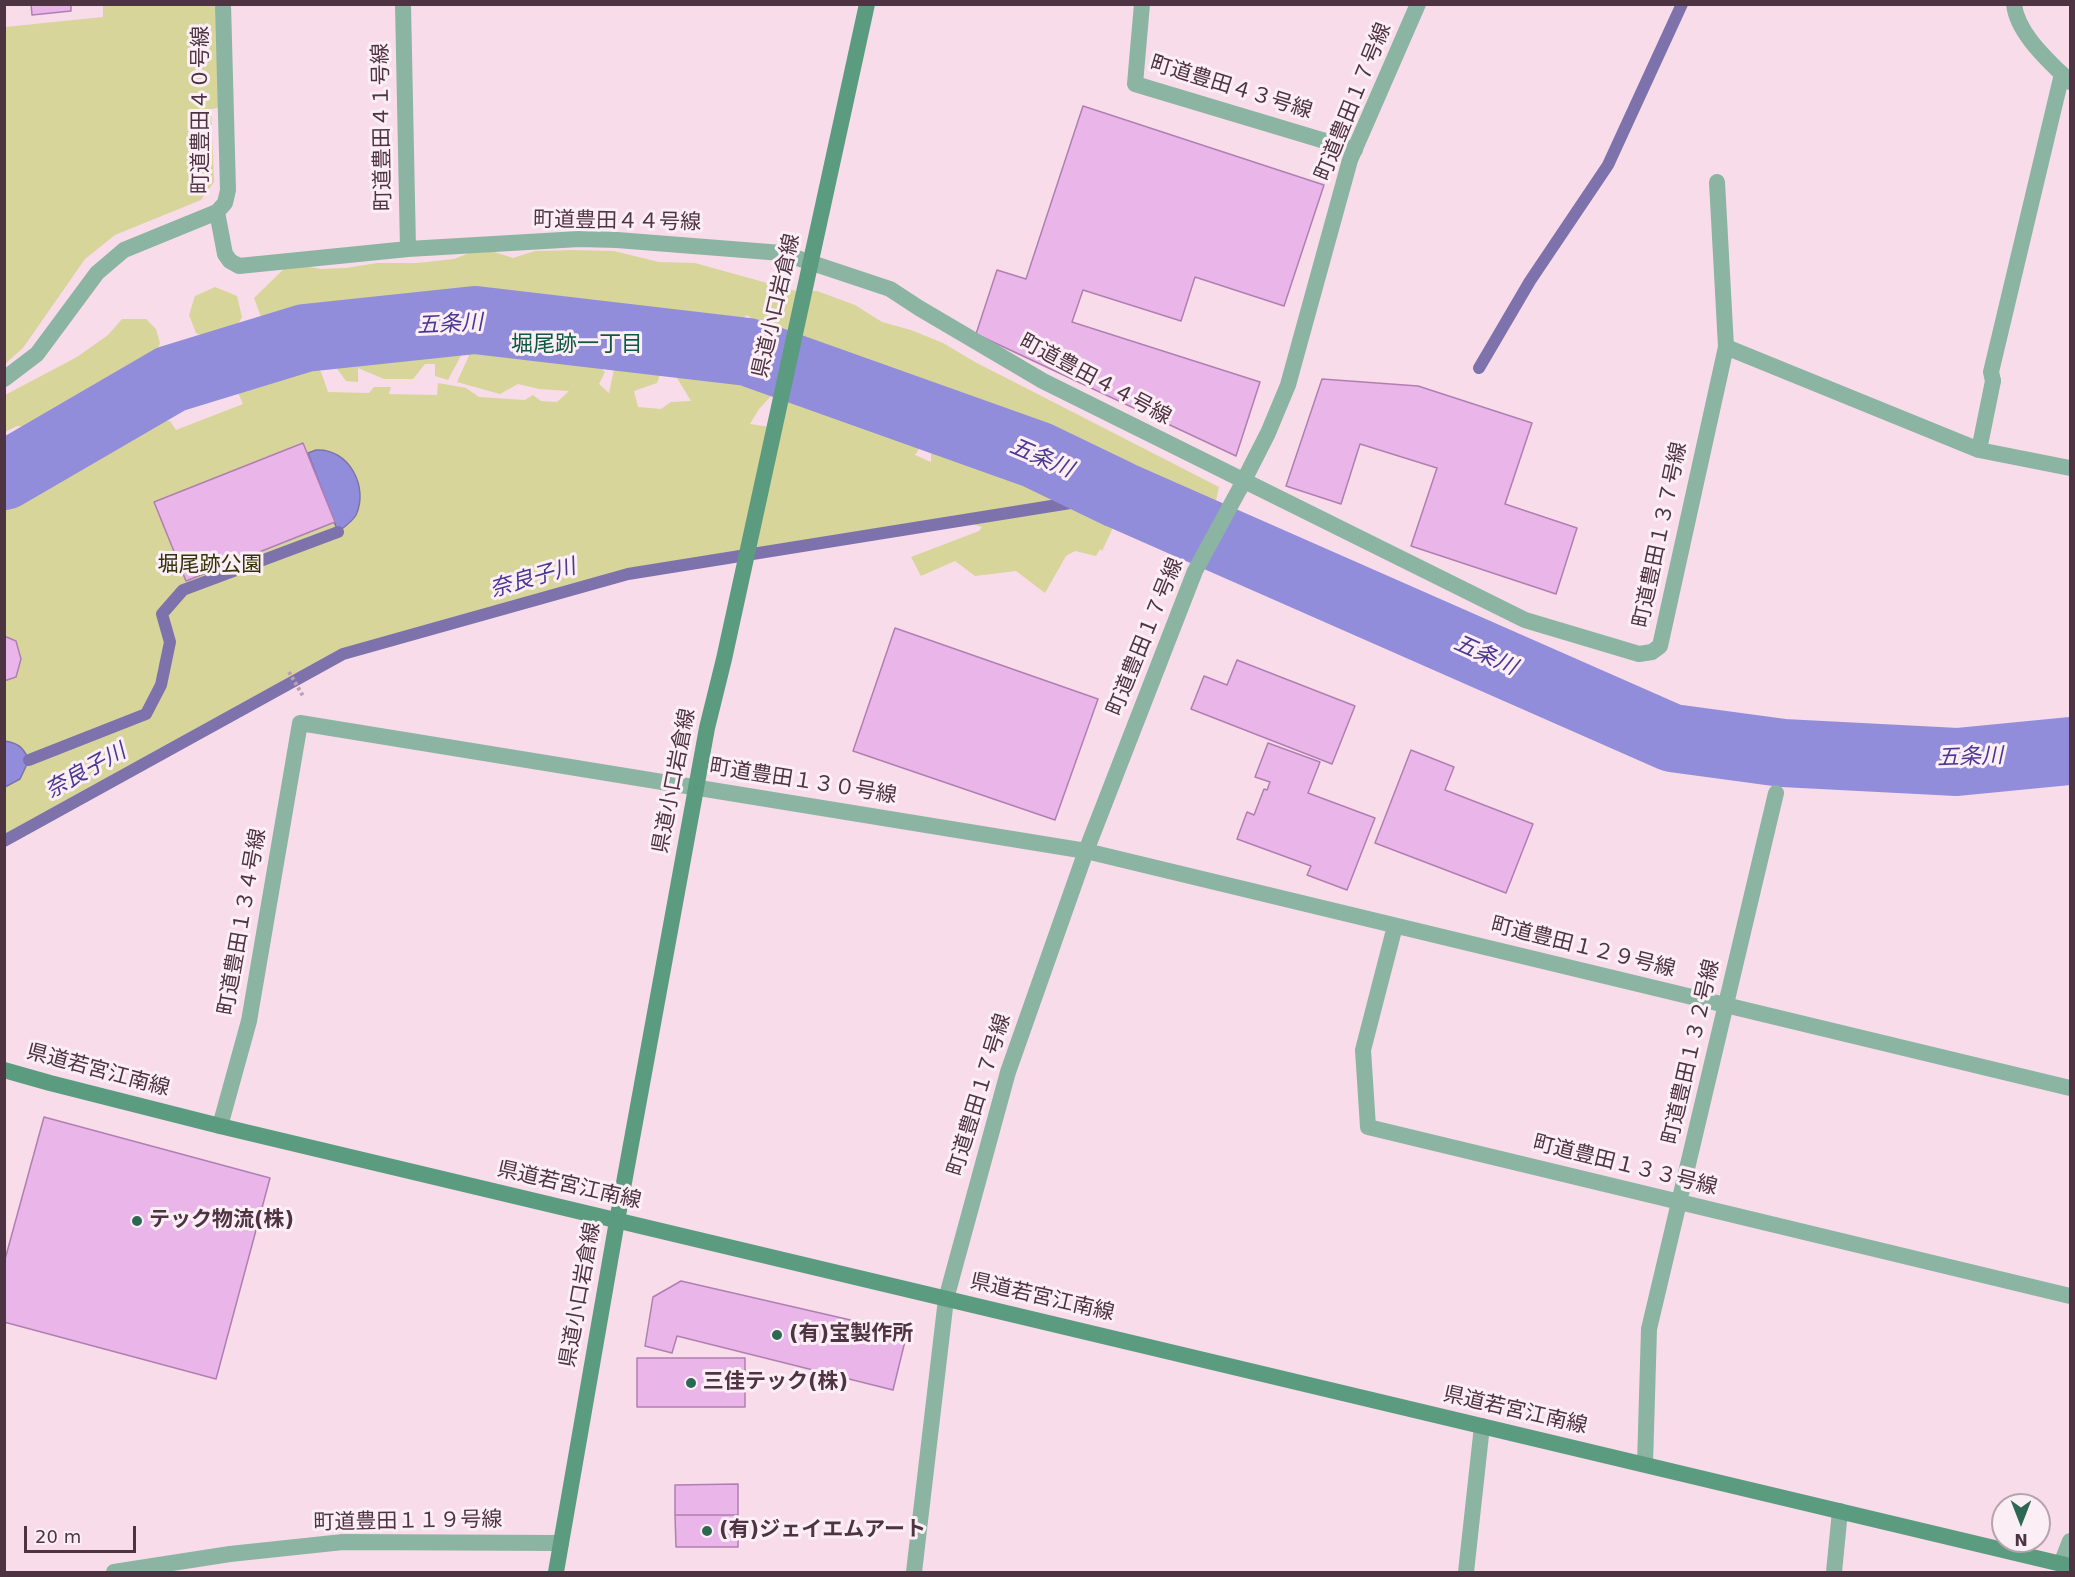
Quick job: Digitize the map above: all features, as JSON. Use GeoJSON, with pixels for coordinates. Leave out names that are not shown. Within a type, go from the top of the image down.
{"type":"FeatureCollection","features":[{"type":"Feature","properties":{"kind":"main road","name":"県道小口岩倉線"},"geometry":{"type":"LineString","coordinates":[[556,1572],[706,728],[867,4]]}},
{"type":"Feature","properties":{"kind":"main road","name":"県道若宮江南線"},"geometry":{"type":"LineString","coordinates":[[4,1070],[220,1126],[2066,1565]]}},
{"type":"Feature","properties":{"kind":"street","name":"町道豊田４０号線"},"geometry":{"type":"LineString","coordinates":[[217,212],[225,203],[228,190],[223,4]]}},
{"type":"Feature","properties":{"kind":"street","name":"町道豊田４１号線"},"geometry":{"type":"LineString","coordinates":[[403,4],[408,249]]}},
{"type":"Feature","properties":{"kind":"street","name":"町道豊田４３号線"},"geometry":{"type":"LineString","coordinates":[[1142,4],[1135,84],[1355,150]]}},
{"type":"Feature","properties":{"kind":"street","name":"町道豊田１７号線"},"geometry":{"type":"LineString","coordinates":[[914,1572],[946,1299],[1008,1072],[1086,851],[1195,571],[1242,486],[1288,385],[1350,160],[1418,4]]}},
{"type":"Feature","properties":{"kind":"street"},"geometry":{"type":"LineString","coordinates":[[1979,450],[1993,381],[1991,372],[2066,78],[2031,42],[2015,12],[2014,4]]}},
{"type":"Feature","properties":{"kind":"street","name":"町道豊田１３７号線"},"geometry":{"type":"LineString","coordinates":[[1242,486],[1526,620],[1639,654],[1646,654],[1660,646],[1726,347],[1717,182]]}},
{"type":"Feature","properties":{"kind":"street","name":"町道豊田４４号線"},"geometry":{"type":"LineString","coordinates":[[217,212],[225,254],[230,261],[240,266],[408,249],[579,239],[782,252],[808,268],[890,289],[1044,381],[1242,486]]}},
{"type":"Feature","properties":{"kind":"street"},"geometry":{"type":"LineString","coordinates":[[4,379],[37,354],[97,273],[124,250],[217,212]]}},
{"type":"Feature","properties":{"kind":"street"},"geometry":{"type":"LineString","coordinates":[[1726,347],[1979,450],[2070,468]]}},
{"type":"Feature","properties":{"kind":"street","name":"町道豊田１３０号線"},"geometry":{"type":"LineString","coordinates":[[300,723],[1086,851]]}},
{"type":"Feature","properties":{"kind":"street","name":"町道豊田１３４号線"},"geometry":{"type":"LineString","coordinates":[[220,1126],[249,1021],[300,723]]}},
{"type":"Feature","properties":{"kind":"street","name":"町道豊田１３２号線"},"geometry":{"type":"LineString","coordinates":[[1645,1464],[1649,1329],[1776,793]]}},
{"type":"Feature","properties":{"kind":"street","name":"町道豊田１２９号線"},"geometry":{"type":"LineString","coordinates":[[1086,851],[2070,1088]]}},
{"type":"Feature","properties":{"kind":"street","name":"町道豊田１３３号線"},"geometry":{"type":"LineString","coordinates":[[1395,926],[1363,1050],[1368,1127],[2070,1296]]}},
{"type":"Feature","properties":{"kind":"street"},"geometry":{"type":"LineString","coordinates":[[1466,1572],[1482,1426]]}},
{"type":"Feature","properties":{"kind":"street"},"geometry":{"type":"LineString","coordinates":[[1834,1572],[1840,1511]]}},
{"type":"Feature","properties":{"kind":"street"},"geometry":{"type":"LineString","coordinates":[[2066,1565],[2070,1541]]}},
{"type":"Feature","properties":{"kind":"street","name":"町道豊田１１９号線"},"geometry":{"type":"LineString","coordinates":[[114,1572],[230,1554],[343,1542],[561,1543]]}},
{"type":"Feature","properties":{"kind":"green space"},"geometry":{"type":"Polygon","coordinates":[[[103,5],[223,5],[226,107],[211,109],[214,182],[201,200],[115,235],[85,259],[23,348],[5,364],[5,27],[103,17],[103,5]]]}},
{"type":"Feature","properties":{"kind":"green space"},"geometry":{"type":"Polygon","coordinates":[[[482,248],[513,258],[535,251],[614,251],[659,262],[695,263],[796,291],[817,291],[855,305],[882,322],[911,330],[943,343],[975,362],[1219,487],[1215,505],[1191,522],[1164,504],[1125,504],[1084,468],[1044,465],[999,449],[961,415],[867,378],[846,354],[800,354],[747,315],[733,325],[688,328],[683,313],[646,321],[593,323],[565,312],[555,322],[522,317],[491,307],[469,312],[427,302],[415,317],[391,303],[375,317],[343,318],[324,306],[321,322],[277,330],[261,317],[254,298],[290,263],[320,269],[377,263],[417,263],[454,259],[482,248]]]}},
{"type":"Feature","properties":{"kind":"green space"},"geometry":{"type":"Polygon","coordinates":[[[215,287],[237,296],[242,317],[232,335],[214,340],[196,333],[189,315],[195,296],[215,287]]]}},
{"type":"Feature","properties":{"kind":"green space"},"geometry":{"type":"Polygon","coordinates":[[[122,319],[146,319],[156,329],[160,343],[153,363],[120,384],[100,386],[71,401],[65,417],[39,428],[17,426],[5,432],[5,395],[77,357],[108,335],[122,319]]]}},
{"type":"Feature","properties":{"kind":"green space","name":"堀尾跡公園"},"geometry":{"type":"Polygon","coordinates":[[[345,325],[408,345],[436,351],[445,335],[464,350],[448,380],[435,376],[435,364],[425,364],[413,379],[384,379],[358,368],[358,382],[346,381],[335,366],[342,355],[329,349],[311,360],[321,372],[328,392],[369,393],[374,387],[391,387],[389,394],[437,395],[438,383],[466,388],[479,397],[525,400],[533,395],[541,401],[557,402],[569,391],[539,389],[518,384],[500,394],[457,382],[468,358],[474,337],[517,333],[594,344],[590,358],[605,372],[599,384],[609,393],[614,369],[604,349],[623,329],[638,331],[646,346],[665,360],[657,383],[634,391],[638,407],[661,409],[671,402],[691,401],[674,373],[677,355],[724,353],[761,369],[774,393],[759,409],[750,424],[771,427],[779,379],[860,384],[909,416],[925,440],[915,455],[931,462],[931,444],[966,441],[994,455],[1033,465],[1037,478],[1070,477],[1100,505],[1117,514],[1102,551],[1100,549],[1096,556],[1075,551],[1066,556],[1045,593],[1016,571],[975,576],[955,561],[921,576],[911,557],[979,531],[982,527],[961,521],[912,528],[902,536],[862,537],[628,574],[560,594],[557,600],[528,608],[525,603],[510,607],[506,615],[496,611],[343,654],[106,779],[5,839],[5,504],[14,490],[38,479],[47,464],[85,438],[105,442],[126,419],[170,421],[176,430],[243,404],[232,379],[248,366],[274,355],[285,338],[310,331],[328,342],[345,325]]]}},
{"type":"Feature","properties":{"kind":"shaded area"},"geometry":{"type":"Polygon","coordinates":[[[316,450],[338,455],[347,462],[358,482],[360,493],[356,515],[338,532],[308,453],[316,450]]]}},
{"type":"Feature","properties":{"kind":"shaded area"},"geometry":{"type":"Polygon","coordinates":[[[5,741],[20,746],[29,760],[20,779],[5,787],[5,741]]]}},
{"type":"Feature","properties":{"kind":"building"},"geometry":{"type":"Polygon","coordinates":[[[31,4],[71,4],[71,11],[32,15],[31,4]]]}},
{"type":"Feature","properties":{"kind":"building"},"geometry":{"type":"Polygon","coordinates":[[[1083,106],[1324,185],[1284,306],[1195,277],[1181,321],[1083,290],[1072,322],[1260,382],[1236,456],[976,334],[997,270],[1026,279],[1083,106]]]}},
{"type":"Feature","properties":{"kind":"building"},"geometry":{"type":"Polygon","coordinates":[[[1322,379],[1418,386],[1532,423],[1505,504],[1577,528],[1556,594],[1411,546],[1437,468],[1360,444],[1341,504],[1286,486],[1322,379]]]}},
{"type":"Feature","properties":{"kind":"building"},"geometry":{"type":"Polygon","coordinates":[[[303,443],[335,522],[186,581],[154,502],[303,443]]]}},
{"type":"Feature","properties":{"kind":"building"},"geometry":{"type":"Polygon","coordinates":[[[895,628],[1098,699],[1055,820],[853,751],[895,628]]]}},
{"type":"Feature","properties":{"kind":"building"},"geometry":{"type":"Polygon","coordinates":[[[4,636],[16,641],[21,659],[16,677],[4,681],[4,636]]]}},
{"type":"Feature","properties":{"kind":"building"},"geometry":{"type":"Polygon","coordinates":[[[1237,660],[1355,706],[1332,764],[1191,709],[1204,676],[1227,685],[1237,660]]]}},
{"type":"Feature","properties":{"kind":"building"},"geometry":{"type":"Polygon","coordinates":[[[1268,743],[1320,762],[1308,793],[1375,818],[1347,890],[1307,875],[1311,866],[1237,839],[1247,812],[1254,815],[1264,789],[1267,790],[1270,782],[1255,777],[1268,743]]]}},
{"type":"Feature","properties":{"kind":"building"},"geometry":{"type":"Polygon","coordinates":[[[1411,750],[1454,767],[1445,790],[1533,824],[1506,893],[1375,843],[1411,750]]]}},
{"type":"Feature","properties":{"kind":"building","name":"テック物流(株)"},"geometry":{"type":"Polygon","coordinates":[[[44,1117],[270,1178],[216,1379],[4,1322],[4,1263],[44,1117]]]}},
{"type":"Feature","properties":{"kind":"building","name":"(有)宝製作所"},"geometry":{"type":"Polygon","coordinates":[[[681,1281],[907,1333],[893,1390],[677,1336],[672,1353],[645,1346],[653,1297],[681,1281]]]}},
{"type":"Feature","properties":{"kind":"building","name":"三佳テック(株)"},"geometry":{"type":"Polygon","coordinates":[[[637,1358],[745,1358],[745,1407],[637,1407],[637,1358]]]}},
{"type":"Feature","properties":{"kind":"building"},"geometry":{"type":"Polygon","coordinates":[[[738,1484],[738,1515],[675,1515],[675,1485],[738,1484]]]}},
{"type":"Feature","properties":{"kind":"building","name":"(有)ジェイエムアート"},"geometry":{"type":"Polygon","coordinates":[[[675,1515],[738,1515],[738,1547],[676,1547],[675,1515]]]}},
{"type":"Feature","properties":{"kind":"waterway"},"geometry":{"type":"LineString","coordinates":[[1479,368],[1530,281],[1608,165],[1682,4]]}},
{"type":"Feature","properties":{"kind":"waterway","name":"五条川"},"geometry":{"type":"LineString","coordinates":[[4,476],[171,379],[305,338],[475,320],[748,352],[1037,455],[1120,495],[1672,738],[1783,753],[1957,762],[2070,751]]}},
{"type":"Feature","properties":{"kind":"waterway","name":"奈良子川"},"geometry":{"type":"LineString","coordinates":[[4,841],[343,654],[628,574],[1120,495]]}},
{"type":"Feature","properties":{"kind":"waterway"},"geometry":{"type":"LineString","coordinates":[[29,760],[146,714],[161,685],[170,642],[162,614],[183,590],[338,532]]}},
{"type":"Feature","properties":{"kind":"place","name":"テック物流(株)"},"geometry":{"type":"Point","coordinates":[137,1221]}},
{"type":"Feature","properties":{"kind":"place","name":"(有)宝製作所"},"geometry":{"type":"Point","coordinates":[777,1335]}},
{"type":"Feature","properties":{"kind":"place","name":"三佳テック(株)"},"geometry":{"type":"Point","coordinates":[691,1383]}},
{"type":"Feature","properties":{"kind":"place","name":"(有)ジェイエムアート"},"geometry":{"type":"Point","coordinates":[707,1531]}},
{"type":"Feature","properties":{"kind":"district","name":"堀尾跡一丁目"},"geometry":{"type":"Point","coordinates":[577,345]}}]}
